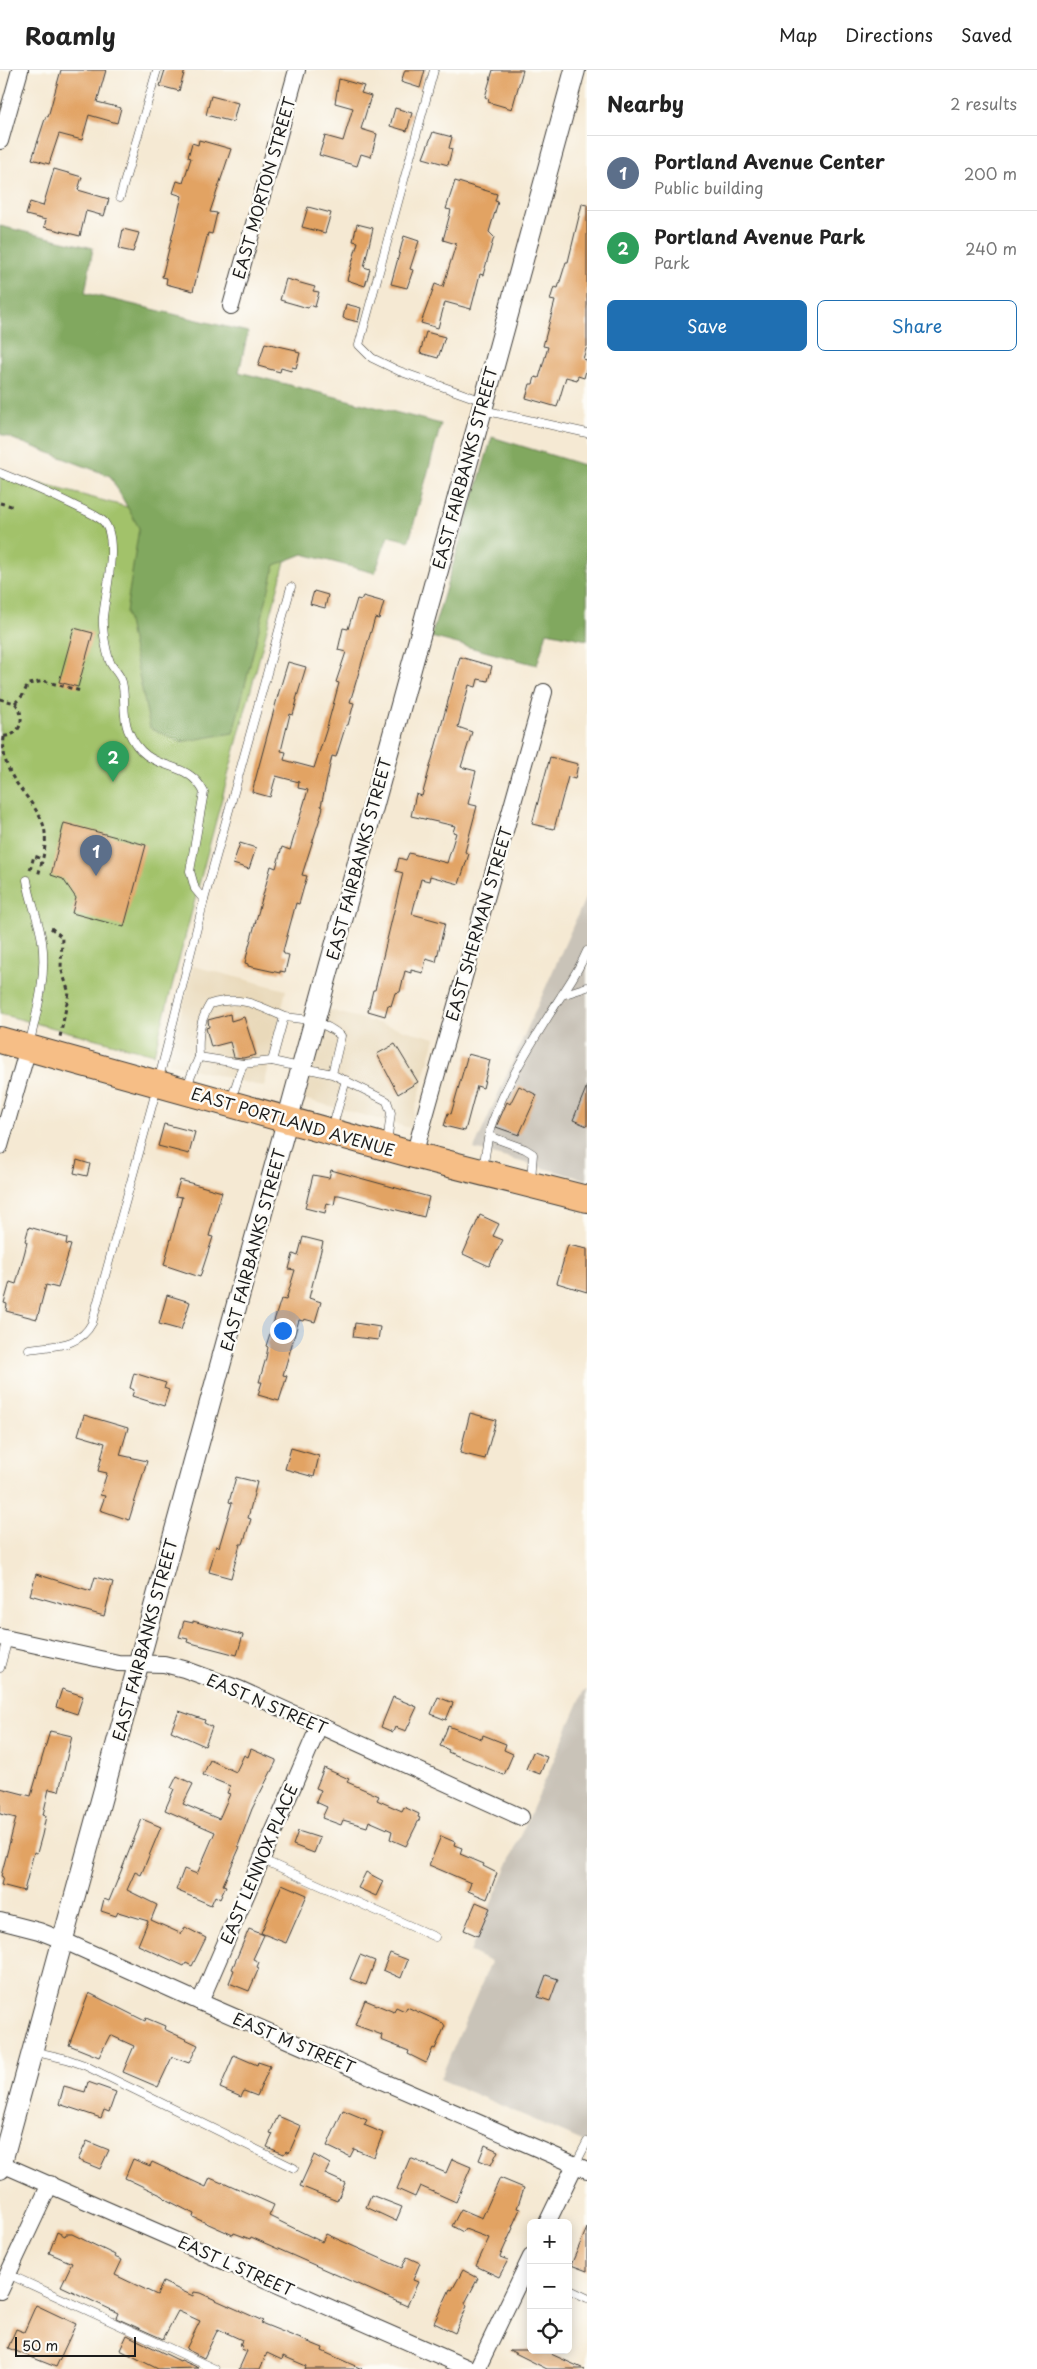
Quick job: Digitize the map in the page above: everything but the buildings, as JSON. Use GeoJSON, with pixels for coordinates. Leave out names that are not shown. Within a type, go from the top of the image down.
{"type":"FeatureCollection","features":[{"type":"Feature","properties":{"kind":"main road","name":"EAST PORTLAND AVENUE"},"geometry":{"type":"LineString","coordinates":[[0,1040],[414,1156],[587,1199]]}},
{"type":"Feature","properties":{"kind":"street"},"geometry":{"type":"LineString","coordinates":[[0,141],[20,70]]}},
{"type":"Feature","properties":{"kind":"street","name":"EAST MORTON STREET"},"geometry":{"type":"LineString","coordinates":[[231,306],[297,70]]}},
{"type":"Feature","properties":{"kind":"street","name":"EAST FAIRBANKS STREET"},"geometry":{"type":"LineString","coordinates":[[1,2166],[575,70]]}},
{"type":"Feature","properties":{"kind":"street","name":"EAST SHERMAN STREET"},"geometry":{"type":"LineString","coordinates":[[414,1156],[544,692]]}},
{"type":"Feature","properties":{"kind":"street"},"geometry":{"type":"LineString","coordinates":[[0,1146],[28,1048]]}},
{"type":"Feature","properties":{"kind":"street","name":"EAST N STREET"},"geometry":{"type":"LineString","coordinates":[[4,1638],[118,1663],[164,1664],[184,1669],[239,1689],[521,1818]]}},
{"type":"Feature","properties":{"kind":"street","name":"EAST LENNOX PLACE"},"geometry":{"type":"LineString","coordinates":[[200,2002],[319,1726]]}},
{"type":"Feature","properties":{"kind":"street","name":"EAST M STREET"},"geometry":{"type":"LineString","coordinates":[[0,1921],[39,1931],[62,1940],[200,2002],[581,2167]]}},
{"type":"Feature","properties":{"kind":"street","name":"EAST L STREET"},"geometry":{"type":"LineString","coordinates":[[1,2166],[50,2184],[470,2369]]}},
{"type":"Feature","properties":{"kind":"street"},"geometry":{"type":"LineString","coordinates":[[549,2219],[581,2167]]}},
{"type":"Feature","properties":{"kind":"street"},"geometry":{"type":"LineString","coordinates":[[0,2292],[50,2184]]}},
{"type":"Feature","properties":{"kind":"street"},"geometry":{"type":"LineString","coordinates":[[477,2369],[527,2269]]}},
{"type":"Feature","properties":{"kind":"lane"},"geometry":{"type":"LineString","coordinates":[[120,197],[157,70]]}},
{"type":"Feature","properties":{"kind":"lane"},"geometry":{"type":"LineString","coordinates":[[434,70],[359,345],[372,358],[482,405],[587,433]]}},
{"type":"Feature","properties":{"kind":"lane"},"geometry":{"type":"LineString","coordinates":[[0,474],[40,489],[91,513],[104,522],[109,532],[112,546],[102,620],[110,662],[122,679],[128,728],[135,745],[142,753],[153,760],[184,771],[194,777],[204,792],[190,871],[194,889],[204,900]]}},
{"type":"Feature","properties":{"kind":"lane"},"geometry":{"type":"LineString","coordinates":[[29,1349],[75,1342],[88,1331],[92,1323],[157,1084],[204,900],[291,587]]}},
{"type":"Feature","properties":{"kind":"lane"},"geometry":{"type":"LineString","coordinates":[[27,880],[30,902],[42,940],[43,954],[39,1004],[28,1048]]}},
{"type":"Feature","properties":{"kind":"lane"},"geometry":{"type":"LineString","coordinates":[[482,1172],[492,1124],[508,1089],[562,995],[577,974],[587,951]]}},
{"type":"Feature","properties":{"kind":"lane"},"geometry":{"type":"LineString","coordinates":[[562,995],[587,987]]}},
{"type":"Feature","properties":{"kind":"lane"},"geometry":{"type":"LineString","coordinates":[[185,1092],[199,1057],[198,1032],[203,1015],[210,1004],[226,999],[243,1001],[284,1017],[315,1020],[330,1027],[341,1036],[332,1074]]}},
{"type":"Feature","properties":{"kind":"lane"},"geometry":{"type":"LineString","coordinates":[[272,1061],[284,1017]]}},
{"type":"Feature","properties":{"kind":"lane"},"geometry":{"type":"LineString","coordinates":[[199,1057],[243,1064],[272,1061],[303,1066],[346,1080],[387,1101],[391,1113],[386,1148]]}},
{"type":"Feature","properties":{"kind":"lane"},"geometry":{"type":"LineString","coordinates":[[230,1104],[243,1064]]}},
{"type":"Feature","properties":{"kind":"lane"},"geometry":{"type":"LineString","coordinates":[[331,1132],[346,1080]]}},
{"type":"Feature","properties":{"kind":"lane"},"geometry":{"type":"LineString","coordinates":[[489,1136],[525,1149],[533,1154],[531,1185]]}},
{"type":"Feature","properties":{"kind":"lane"},"geometry":{"type":"LineString","coordinates":[[0,1668],[4,1638]]}},
{"type":"Feature","properties":{"kind":"lane"},"geometry":{"type":"LineString","coordinates":[[261,1859],[435,1937]]}},
{"type":"Feature","properties":{"kind":"lane"},"geometry":{"type":"LineString","coordinates":[[32,2051],[84,2065],[294,2168]]}},
{"type":"Feature","properties":{"kind":"lane"},"geometry":{"type":"LineString","coordinates":[[581,2167],[587,2142]]}},
{"type":"Feature","properties":{"kind":"lane"},"geometry":{"type":"LineString","coordinates":[[8,2274],[216,2369]]}},
{"type":"Feature","properties":{"kind":"lane"},"geometry":{"type":"LineString","coordinates":[[572,2291],[587,2298]]}},
{"type":"Feature","properties":{"kind":"path"},"geometry":{"type":"LineString","coordinates":[[0,503],[16,507]]}},
{"type":"Feature","properties":{"kind":"path"},"geometry":{"type":"LineString","coordinates":[[15,703],[23,696],[28,684],[44,681],[81,691]]}},
{"type":"Feature","properties":{"kind":"path"},"geometry":{"type":"LineString","coordinates":[[0,700],[15,703],[22,713],[20,726],[16,732],[2,736],[4,757],[12,780],[41,819],[44,831],[43,859],[34,856],[27,880]]}},
{"type":"Feature","properties":{"kind":"shaded area"},"geometry":{"type":"Polygon","coordinates":[[[587,894],[587,1180],[474,1149],[587,894]]]}},
{"type":"Feature","properties":{"kind":"shaded area"},"geometry":{"type":"Polygon","coordinates":[[[193,966],[286,990],[264,1087],[168,1063],[193,966]]]}},
{"type":"Feature","properties":{"kind":"shaded area"},"geometry":{"type":"Polygon","coordinates":[[[329,1010],[435,1038],[410,1128],[304,1099],[329,1010]]]}},
{"type":"Feature","properties":{"kind":"shaded area"},"geometry":{"type":"Polygon","coordinates":[[[587,1690],[587,2143],[440,2079],[491,1962],[470,1952],[584,1691],[587,1690]]]}},
{"type":"Feature","properties":{"kind":"green space"},"geometry":{"type":"Polygon","coordinates":[[[0,226],[93,248],[85,293],[248,332],[239,372],[441,424],[409,541],[388,536],[375,573],[303,554],[275,565],[233,733],[180,742],[150,728],[126,612],[139,528],[110,476],[0,434],[0,226]]]}},
{"type":"Feature","properties":{"kind":"green space"},"geometry":{"type":"Polygon","coordinates":[[[492,437],[587,466],[587,640],[547,632],[537,665],[431,637],[492,437]]]}},
{"type":"Feature","properties":{"kind":"green space"},"geometry":{"type":"Polygon","coordinates":[[[0,473],[288,550],[154,1054],[0,1014],[0,473]]]}},
{"type":"Feature","properties":{"kind":"place","name":"Portland Avenue Park"},"geometry":{"type":"Point","coordinates":[113,782]}},
{"type":"Feature","properties":{"kind":"place","name":"Portland Avenue Center"},"geometry":{"type":"Point","coordinates":[96,876]}}]}
